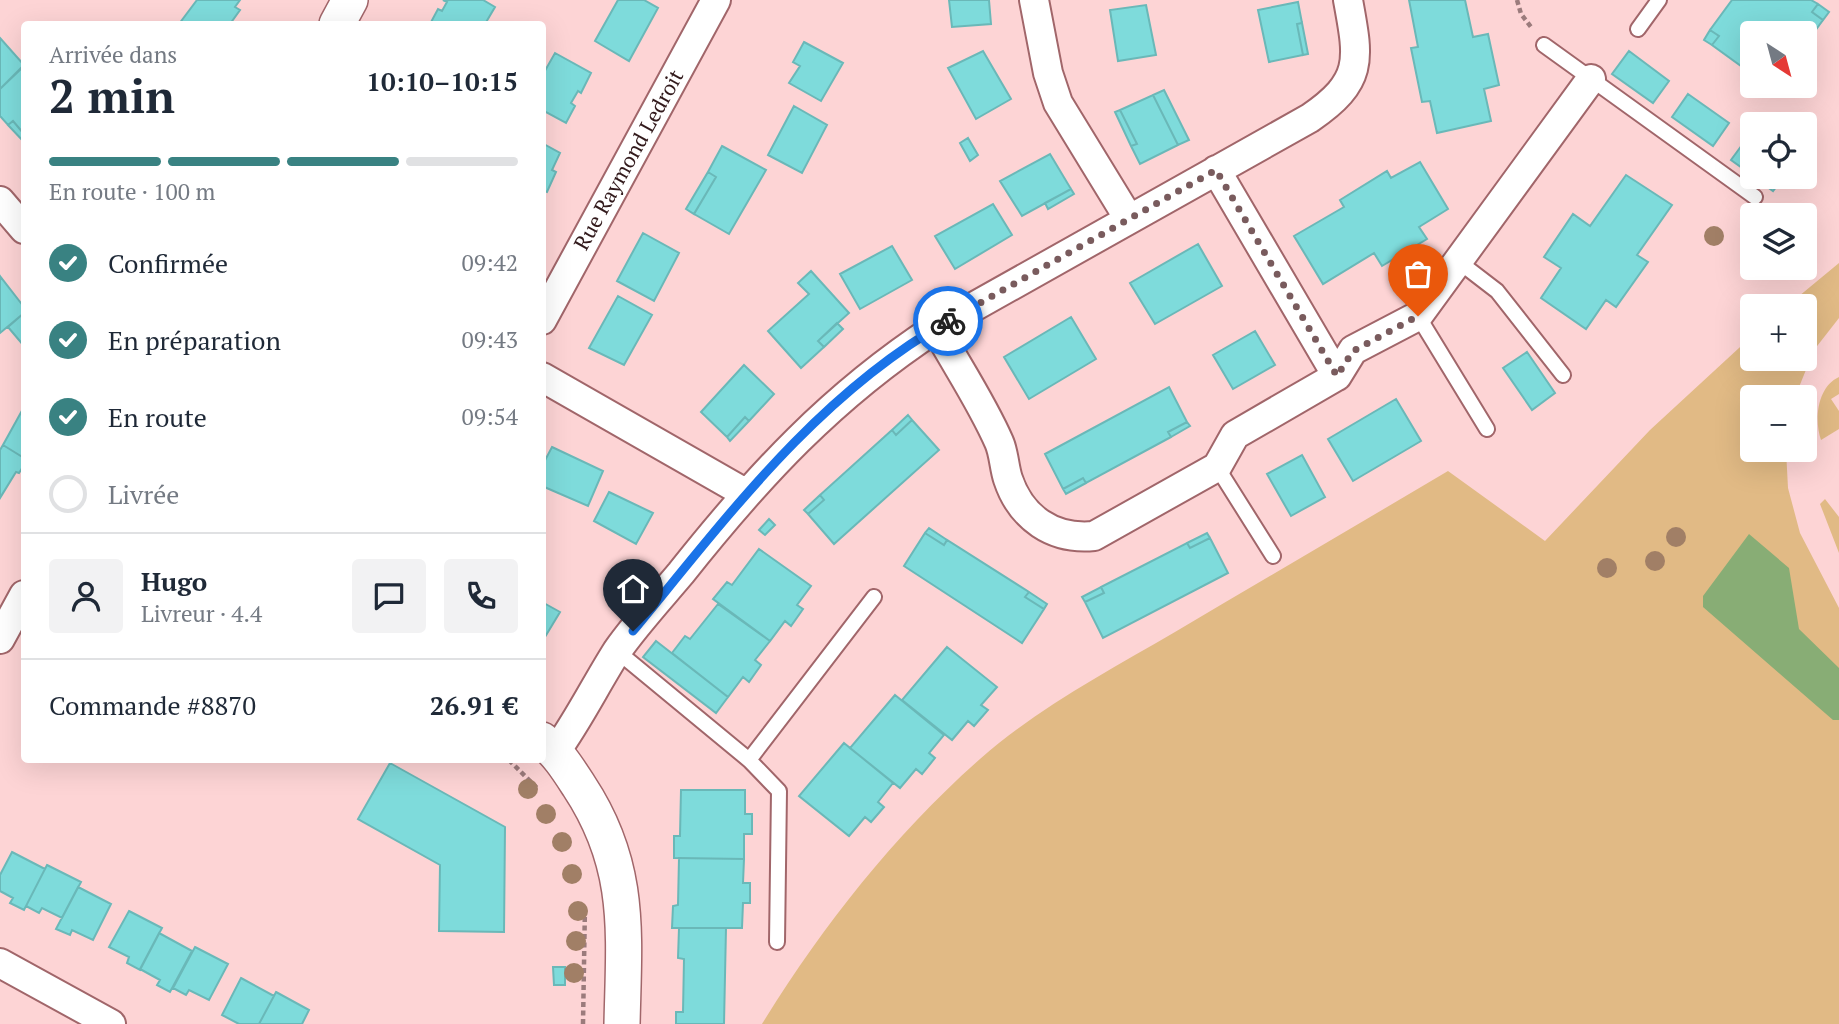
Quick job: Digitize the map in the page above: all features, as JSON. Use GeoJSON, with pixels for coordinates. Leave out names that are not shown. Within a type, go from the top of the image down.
{"type":"FeatureCollection","features":[{"type":"Feature","properties":{"kind":"street"},"geometry":{"type":"LineString","coordinates":[[339,21],[350,0]]}},
{"type":"Feature","properties":{"kind":"street","name":"Rue Raymond Ledroit"},"geometry":{"type":"LineString","coordinates":[[546,313],[716,0]]}},
{"type":"Feature","properties":{"kind":"street"},"geometry":{"type":"LineString","coordinates":[[1034,0],[1048,73],[1058,103],[1129,219]]}},
{"type":"Feature","properties":{"kind":"street"},"geometry":{"type":"LineString","coordinates":[[622,1024],[624,916],[617,864],[602,823],[549,745],[596,690],[617,651],[745,493],[839,399],[886,361],[936,328],[1310,118],[1344,90],[1356,57],[1348,0]]}},
{"type":"Feature","properties":{"kind":"street"},"geometry":{"type":"LineString","coordinates":[[936,328],[1000,444],[1008,480],[1022,506],[1043,526],[1058,534],[1073,538],[1094,536],[1217,467],[1235,435],[1337,376],[1353,351],[1418,316],[1591,79]]}},
{"type":"Feature","properties":{"kind":"street"},"geometry":{"type":"LineString","coordinates":[[1216,170],[1337,376]]}},
{"type":"Feature","properties":{"kind":"street"},"geometry":{"type":"LineString","coordinates":[[0,201],[21,226]]}},
{"type":"Feature","properties":{"kind":"street"},"geometry":{"type":"LineString","coordinates":[[546,379],[745,493]]}},
{"type":"Feature","properties":{"kind":"street"},"geometry":{"type":"LineString","coordinates":[[0,639],[21,600]]}},
{"type":"Feature","properties":{"kind":"street"},"geometry":{"type":"LineString","coordinates":[[0,962],[111,1024]]}},
{"type":"Feature","properties":{"kind":"lane"},"geometry":{"type":"LineString","coordinates":[[1638,29],[1659,0]]}},
{"type":"Feature","properties":{"kind":"lane"},"geometry":{"type":"LineString","coordinates":[[1544,45],[1755,197]]}},
{"type":"Feature","properties":{"kind":"lane"},"geometry":{"type":"LineString","coordinates":[[1458,261],[1497,291],[1563,375]]}},
{"type":"Feature","properties":{"kind":"lane"},"geometry":{"type":"LineString","coordinates":[[1418,316],[1487,429]]}},
{"type":"Feature","properties":{"kind":"lane"},"geometry":{"type":"LineString","coordinates":[[1217,467],[1273,556]]}},
{"type":"Feature","properties":{"kind":"lane"},"geometry":{"type":"LineString","coordinates":[[749,760],[874,597]]}},
{"type":"Feature","properties":{"kind":"lane"},"geometry":{"type":"LineString","coordinates":[[617,651],[749,760],[779,791],[777,942]]}},
{"type":"Feature","properties":{"kind":"path"},"geometry":{"type":"LineString","coordinates":[[1517,0],[1521,15],[1544,45]]}},
{"type":"Feature","properties":{"kind":"path"},"geometry":{"type":"LineString","coordinates":[[512,763],[545,797]]}},
{"type":"Feature","properties":{"kind":"path"},"geometry":{"type":"LineString","coordinates":[[583,1024],[584,898]]}},
{"type":"Feature","properties":{"kind":"shaded area"},"geometry":{"type":"Polygon","coordinates":[[[1839,263],[1839,318],[1817,346],[1817,294],[1802,294],[1839,263]]]}},
{"type":"Feature","properties":{"kind":"shaded area"},"geometry":{"type":"Polygon","coordinates":[[[1740,347],[1740,371],[1806,371],[1800,385],[1740,385],[1740,462],[1787,462],[1788,488],[1800,533],[1839,608],[1839,1024],[762,1024],[834,918],[889,850],[980,759],[1026,723],[1099,676],[1448,471],[1545,541],[1650,430],[1740,347]]]}},
{"type":"Feature","properties":{"kind":"shaded area"},"geometry":{"type":"Polygon","coordinates":[[[1839,377],[1839,394],[1831,399],[1839,411],[1839,429],[1821,440],[1819,405],[1826,388],[1839,377]]]}},
{"type":"Feature","properties":{"kind":"shaded area"},"geometry":{"type":"Polygon","coordinates":[[[1825,499],[1839,517],[1839,553],[1820,504],[1825,499]]]}},
{"type":"Feature","properties":{"kind":"shaded area"},"geometry":{"type":"Polygon","coordinates":[[[1749,534],[1789,568],[1799,629],[1839,668],[1839,720],[1833,720],[1703,607],[1703,596],[1749,534]]]}},
{"type":"Feature","properties":{"kind":"building"},"geometry":{"type":"Polygon","coordinates":[[[197,0],[240,0],[235,7],[240,10],[232,21],[181,21],[197,0]]]}},
{"type":"Feature","properties":{"kind":"building"},"geometry":{"type":"Polygon","coordinates":[[[443,0],[483,0],[495,7],[487,21],[432,21],[438,9],[442,11],[447,2],[443,0]]]}},
{"type":"Feature","properties":{"kind":"building"},"geometry":{"type":"Polygon","coordinates":[[[618,0],[644,0],[658,8],[629,61],[595,41],[618,0]]]}},
{"type":"Feature","properties":{"kind":"building"},"geometry":{"type":"Polygon","coordinates":[[[949,0],[989,0],[991,24],[952,27],[949,0]]]}},
{"type":"Feature","properties":{"kind":"building"},"geometry":{"type":"Polygon","coordinates":[[[1409,0],[1465,0],[1473,37],[1488,34],[1499,85],[1484,89],[1491,121],[1437,133],[1430,101],[1422,102],[1411,48],[1418,47],[1409,0]]]}},
{"type":"Feature","properties":{"kind":"building"},"geometry":{"type":"Polygon","coordinates":[[[1732,0],[1811,0],[1818,4],[1812,12],[1823,20],[1817,28],[1817,21],[1740,21],[1740,65],[1712,45],[1719,36],[1710,30],[1732,0]]]}},
{"type":"Feature","properties":{"kind":"building"},"geometry":{"type":"Polygon","coordinates":[[[1298,2],[1302,23],[1297,24],[1303,55],[1269,62],[1258,10],[1298,2]]]}},
{"type":"Feature","properties":{"kind":"building"},"geometry":{"type":"Polygon","coordinates":[[[1818,4],[1829,12],[1823,20],[1812,12],[1818,4]]]}},
{"type":"Feature","properties":{"kind":"building"},"geometry":{"type":"Polygon","coordinates":[[[1146,5],[1156,55],[1118,61],[1110,10],[1146,5]]]}},
{"type":"Feature","properties":{"kind":"building"},"geometry":{"type":"Polygon","coordinates":[[[1302,23],[1308,54],[1303,55],[1297,24],[1302,23]]]}},
{"type":"Feature","properties":{"kind":"building"},"geometry":{"type":"Polygon","coordinates":[[[1710,30],[1719,36],[1712,45],[1704,40],[1710,30]]]}},
{"type":"Feature","properties":{"kind":"building"},"geometry":{"type":"Polygon","coordinates":[[[0,38],[21,62],[21,68],[0,87],[0,38]]]}},
{"type":"Feature","properties":{"kind":"building"},"geometry":{"type":"Polygon","coordinates":[[[804,42],[843,63],[821,101],[789,83],[800,66],[793,62],[804,42]]]}},
{"type":"Feature","properties":{"kind":"building"},"geometry":{"type":"Polygon","coordinates":[[[983,51],[1011,99],[976,119],[948,68],[983,51]]]}},
{"type":"Feature","properties":{"kind":"building"},"geometry":{"type":"Polygon","coordinates":[[[1629,51],[1669,81],[1653,103],[1612,74],[1629,51]]]}},
{"type":"Feature","properties":{"kind":"building"},"geometry":{"type":"Polygon","coordinates":[[[555,53],[591,73],[581,93],[578,91],[571,103],[575,106],[566,123],[546,112],[546,69],[555,53]]]}},
{"type":"Feature","properties":{"kind":"building"},"geometry":{"type":"Polygon","coordinates":[[[21,69],[21,130],[13,121],[8,125],[0,116],[0,89],[21,69]]]}},
{"type":"Feature","properties":{"kind":"building"},"geometry":{"type":"Polygon","coordinates":[[[1164,90],[1189,140],[1178,145],[1153,95],[1164,90]]]}},
{"type":"Feature","properties":{"kind":"building"},"geometry":{"type":"Polygon","coordinates":[[[1688,94],[1729,123],[1713,146],[1672,117],[1688,94]]]}},
{"type":"Feature","properties":{"kind":"building"},"geometry":{"type":"Polygon","coordinates":[[[1153,95],[1178,145],[1140,164],[1131,146],[1137,144],[1120,110],[1153,95]]]}},
{"type":"Feature","properties":{"kind":"building"},"geometry":{"type":"Polygon","coordinates":[[[794,106],[827,125],[802,173],[768,155],[794,106]]]}},
{"type":"Feature","properties":{"kind":"building"},"geometry":{"type":"Polygon","coordinates":[[[1120,110],[1137,144],[1131,146],[1115,112],[1120,110]]]}},
{"type":"Feature","properties":{"kind":"building"},"geometry":{"type":"Polygon","coordinates":[[[13,121],[21,130],[21,139],[8,125],[13,121]]]}},
{"type":"Feature","properties":{"kind":"building"},"geometry":{"type":"Polygon","coordinates":[[[968,138],[978,155],[970,161],[960,143],[968,138]]]}},
{"type":"Feature","properties":{"kind":"building"},"geometry":{"type":"Polygon","coordinates":[[[546,145],[560,153],[552,170],[556,172],[547,192],[546,145]]]}},
{"type":"Feature","properties":{"kind":"building"},"geometry":{"type":"Polygon","coordinates":[[[722,146],[766,170],[729,234],[694,214],[716,177],[708,172],[722,146]]]}},
{"type":"Feature","properties":{"kind":"building"},"geometry":{"type":"Polygon","coordinates":[[[1740,148],[1740,166],[1731,160],[1740,148]]]}},
{"type":"Feature","properties":{"kind":"building"},"geometry":{"type":"Polygon","coordinates":[[[1050,154],[1071,189],[1022,216],[1000,181],[1050,154]]]}},
{"type":"Feature","properties":{"kind":"building"},"geometry":{"type":"Polygon","coordinates":[[[1420,162],[1448,209],[1419,227],[1427,239],[1382,266],[1374,253],[1323,284],[1294,236],[1344,207],[1340,200],[1387,171],[1391,178],[1420,162]]]}},
{"type":"Feature","properties":{"kind":"building"},"geometry":{"type":"Polygon","coordinates":[[[708,172],[716,177],[694,214],[686,209],[708,172]]]}},
{"type":"Feature","properties":{"kind":"building"},"geometry":{"type":"Polygon","coordinates":[[[1626,175],[1672,205],[1637,255],[1648,262],[1616,307],[1606,300],[1586,329],[1541,298],[1561,268],[1544,257],[1573,214],[1590,226],[1626,175]]]}},
{"type":"Feature","properties":{"kind":"building"},"geometry":{"type":"Polygon","coordinates":[[[1071,189],[1074,194],[1048,209],[1045,203],[1071,189]]]}},
{"type":"Feature","properties":{"kind":"building"},"geometry":{"type":"Polygon","coordinates":[[[993,204],[1012,235],[955,269],[935,236],[993,204]]]}},
{"type":"Feature","properties":{"kind":"building"},"geometry":{"type":"Polygon","coordinates":[[[643,233],[679,253],[654,301],[617,281],[643,233]]]}},
{"type":"Feature","properties":{"kind":"building"},"geometry":{"type":"Polygon","coordinates":[[[1198,244],[1222,286],[1155,324],[1130,283],[1198,244]]]}},
{"type":"Feature","properties":{"kind":"building"},"geometry":{"type":"Polygon","coordinates":[[[892,246],[912,280],[860,309],[840,274],[892,246]]]}},
{"type":"Feature","properties":{"kind":"building"},"geometry":{"type":"Polygon","coordinates":[[[811,271],[849,313],[818,341],[824,347],[801,368],[768,331],[809,294],[798,283],[811,271]]]}},
{"type":"Feature","properties":{"kind":"building"},"geometry":{"type":"Polygon","coordinates":[[[0,276],[21,303],[21,316],[0,333],[0,276]]]}},
{"type":"Feature","properties":{"kind":"building"},"geometry":{"type":"Polygon","coordinates":[[[618,296],[652,315],[624,365],[589,348],[618,296]]]}},
{"type":"Feature","properties":{"kind":"building"},"geometry":{"type":"Polygon","coordinates":[[[21,316],[21,342],[8,327],[21,316]]]}},
{"type":"Feature","properties":{"kind":"building"},"geometry":{"type":"Polygon","coordinates":[[[1071,317],[1096,359],[1029,399],[1004,357],[1071,317]]]}},
{"type":"Feature","properties":{"kind":"building"},"geometry":{"type":"Polygon","coordinates":[[[837,323],[843,329],[824,347],[818,341],[837,323]]]}},
{"type":"Feature","properties":{"kind":"building"},"geometry":{"type":"Polygon","coordinates":[[[1255,331],[1275,365],[1233,389],[1213,355],[1255,331]]]}},
{"type":"Feature","properties":{"kind":"building"},"geometry":{"type":"Polygon","coordinates":[[[1527,352],[1555,393],[1532,410],[1503,368],[1527,352]]]}},
{"type":"Feature","properties":{"kind":"building"},"geometry":{"type":"Polygon","coordinates":[[[744,365],[774,394],[749,421],[745,417],[727,437],[701,412],[744,365]]]}},
{"type":"Feature","properties":{"kind":"building"},"geometry":{"type":"Polygon","coordinates":[[[1169,387],[1187,422],[1168,432],[1171,437],[1086,483],[1083,478],[1063,489],[1045,454],[1169,387]]]}},
{"type":"Feature","properties":{"kind":"building"},"geometry":{"type":"Polygon","coordinates":[[[1396,399],[1421,441],[1353,481],[1328,439],[1396,399]]]}},
{"type":"Feature","properties":{"kind":"building"},"geometry":{"type":"Polygon","coordinates":[[[21,412],[21,456],[3,445],[21,412]]]}},
{"type":"Feature","properties":{"kind":"building"},"geometry":{"type":"Polygon","coordinates":[[[908,415],[912,420],[896,435],[892,430],[908,415]]]}},
{"type":"Feature","properties":{"kind":"building"},"geometry":{"type":"Polygon","coordinates":[[[745,417],[749,421],[730,441],[727,437],[745,417]]]}},
{"type":"Feature","properties":{"kind":"building"},"geometry":{"type":"Polygon","coordinates":[[[912,420],[939,450],[834,544],[808,514],[824,500],[820,495],[892,430],[896,435],[912,420]]]}},
{"type":"Feature","properties":{"kind":"building"},"geometry":{"type":"Polygon","coordinates":[[[1187,422],[1190,426],[1171,437],[1168,432],[1187,422]]]}},
{"type":"Feature","properties":{"kind":"building"},"geometry":{"type":"Polygon","coordinates":[[[3,445],[21,456],[21,470],[19,473],[16,472],[0,498],[0,450],[3,445]]]}},
{"type":"Feature","properties":{"kind":"building"},"geometry":{"type":"Polygon","coordinates":[[[552,447],[603,471],[588,506],[546,488],[546,458],[552,447]]]}},
{"type":"Feature","properties":{"kind":"building"},"geometry":{"type":"Polygon","coordinates":[[[1302,455],[1325,497],[1291,516],[1267,474],[1302,455]]]}},
{"type":"Feature","properties":{"kind":"building"},"geometry":{"type":"Polygon","coordinates":[[[1083,478],[1086,483],[1066,494],[1063,489],[1083,478]]]}},
{"type":"Feature","properties":{"kind":"building"},"geometry":{"type":"Polygon","coordinates":[[[609,492],[653,513],[636,544],[594,521],[609,492]]]}},
{"type":"Feature","properties":{"kind":"building"},"geometry":{"type":"Polygon","coordinates":[[[820,495],[824,500],[808,514],[804,510],[820,495]]]}},
{"type":"Feature","properties":{"kind":"building"},"geometry":{"type":"Polygon","coordinates":[[[769,519],[775,525],[765,535],[759,530],[769,519]]]}},
{"type":"Feature","properties":{"kind":"building"},"geometry":{"type":"Polygon","coordinates":[[[929,528],[947,540],[944,545],[925,533],[929,528]]]}},
{"type":"Feature","properties":{"kind":"building"},"geometry":{"type":"Polygon","coordinates":[[[925,533],[944,545],[947,540],[1029,592],[1025,597],[1044,609],[1022,643],[904,566],[925,533]]]}},
{"type":"Feature","properties":{"kind":"building"},"geometry":{"type":"Polygon","coordinates":[[[1207,533],[1210,538],[1190,548],[1187,543],[1207,533]]]}},
{"type":"Feature","properties":{"kind":"building"},"geometry":{"type":"Polygon","coordinates":[[[1210,538],[1228,573],[1103,638],[1085,602],[1104,593],[1101,587],[1187,543],[1190,548],[1210,538]]]}},
{"type":"Feature","properties":{"kind":"building"},"geometry":{"type":"Polygon","coordinates":[[[759,549],[811,586],[797,605],[803,609],[791,626],[785,621],[770,641],[713,599],[727,582],[732,585],[759,549]]]}},
{"type":"Feature","properties":{"kind":"building"},"geometry":{"type":"Polygon","coordinates":[[[1101,587],[1104,593],[1085,602],[1082,597],[1101,587]]]}},
{"type":"Feature","properties":{"kind":"building"},"geometry":{"type":"Polygon","coordinates":[[[1029,592],[1047,604],[1044,609],[1025,597],[1029,592]]]}},
{"type":"Feature","properties":{"kind":"building"},"geometry":{"type":"Polygon","coordinates":[[[546,604],[560,612],[546,635],[546,604]]]}},
{"type":"Feature","properties":{"kind":"building"},"geometry":{"type":"Polygon","coordinates":[[[718,604],[770,641],[755,660],[761,665],[749,682],[743,677],[728,697],[672,653],[685,636],[690,639],[718,604]]]}},
{"type":"Feature","properties":{"kind":"building"},"geometry":{"type":"Polygon","coordinates":[[[656,641],[728,697],[716,713],[643,657],[656,641]]]}},
{"type":"Feature","properties":{"kind":"building"},"geometry":{"type":"Polygon","coordinates":[[[947,647],[997,687],[981,705],[988,710],[974,726],[968,721],[952,740],[902,700],[947,647]]]}},
{"type":"Feature","properties":{"kind":"building"},"geometry":{"type":"Polygon","coordinates":[[[895,695],[944,735],[929,753],[935,758],[922,774],[916,769],[900,788],[850,748],[895,695]]]}},
{"type":"Feature","properties":{"kind":"building"},"geometry":{"type":"Polygon","coordinates":[[[844,743],[893,783],[878,802],[884,807],[871,822],[865,817],[849,836],[799,796],[844,743]]]}},
{"type":"Feature","properties":{"kind":"building"},"geometry":{"type":"Polygon","coordinates":[[[390,763],[505,827],[504,932],[439,931],[440,865],[358,819],[390,763]]]}},
{"type":"Feature","properties":{"kind":"building"},"geometry":{"type":"Polygon","coordinates":[[[681,790],[745,790],[745,814],[752,814],[752,834],[744,834],[744,859],[674,858],[674,836],[680,836],[681,790]]]}},
{"type":"Feature","properties":{"kind":"building"},"geometry":{"type":"Polygon","coordinates":[[[12,852],[45,869],[24,910],[10,903],[13,898],[0,891],[0,875],[12,852]]]}},
{"type":"Feature","properties":{"kind":"building"},"geometry":{"type":"Polygon","coordinates":[[[679,858],[744,859],[743,883],[750,883],[750,903],[743,903],[742,928],[672,928],[673,906],[678,905],[679,858]]]}},
{"type":"Feature","properties":{"kind":"building"},"geometry":{"type":"Polygon","coordinates":[[[47,865],[81,882],[62,918],[42,908],[39,913],[26,906],[47,865]]]}},
{"type":"Feature","properties":{"kind":"building"},"geometry":{"type":"Polygon","coordinates":[[[78,887],[111,904],[93,940],[72,930],[70,935],[56,929],[78,887]]]}},
{"type":"Feature","properties":{"kind":"building"},"geometry":{"type":"Polygon","coordinates":[[[129,911],[162,928],[140,970],[127,963],[129,957],[109,947],[129,911]]]}},
{"type":"Feature","properties":{"kind":"building"},"geometry":{"type":"Polygon","coordinates":[[[679,928],[726,928],[724,1024],[676,1024],[676,1012],[683,1012],[684,959],[678,958],[679,928]]]}},
{"type":"Feature","properties":{"kind":"building"},"geometry":{"type":"Polygon","coordinates":[[[159,933],[192,951],[170,992],[157,985],[160,980],[140,969],[159,933]]]}},
{"type":"Feature","properties":{"kind":"building"},"geometry":{"type":"Polygon","coordinates":[[[195,947],[228,964],[209,1000],[189,990],[186,995],[173,988],[195,947]]]}},
{"type":"Feature","properties":{"kind":"building"},"geometry":{"type":"Polygon","coordinates":[[[553,967],[565,967],[565,985],[554,985],[553,967]]]}},
{"type":"Feature","properties":{"kind":"building"},"geometry":{"type":"Polygon","coordinates":[[[241,978],[274,996],[259,1024],[239,1024],[222,1015],[241,978]]]}},
{"type":"Feature","properties":{"kind":"building"},"geometry":{"type":"Polygon","coordinates":[[[276,992],[309,1010],[302,1024],[259,1024],[276,992]]]}},
{"type":"Feature","properties":{"kind":"way so far"},"geometry":{"type":"LineString","coordinates":[[948,321],[1216,170],[1337,376],[1353,351],[1418,316]]}},
{"type":"Feature","properties":{"kind":"route"},"geometry":{"type":"LineString","coordinates":[[633,631],[745,493],[839,399],[886,361],[948,321]]}}]}
